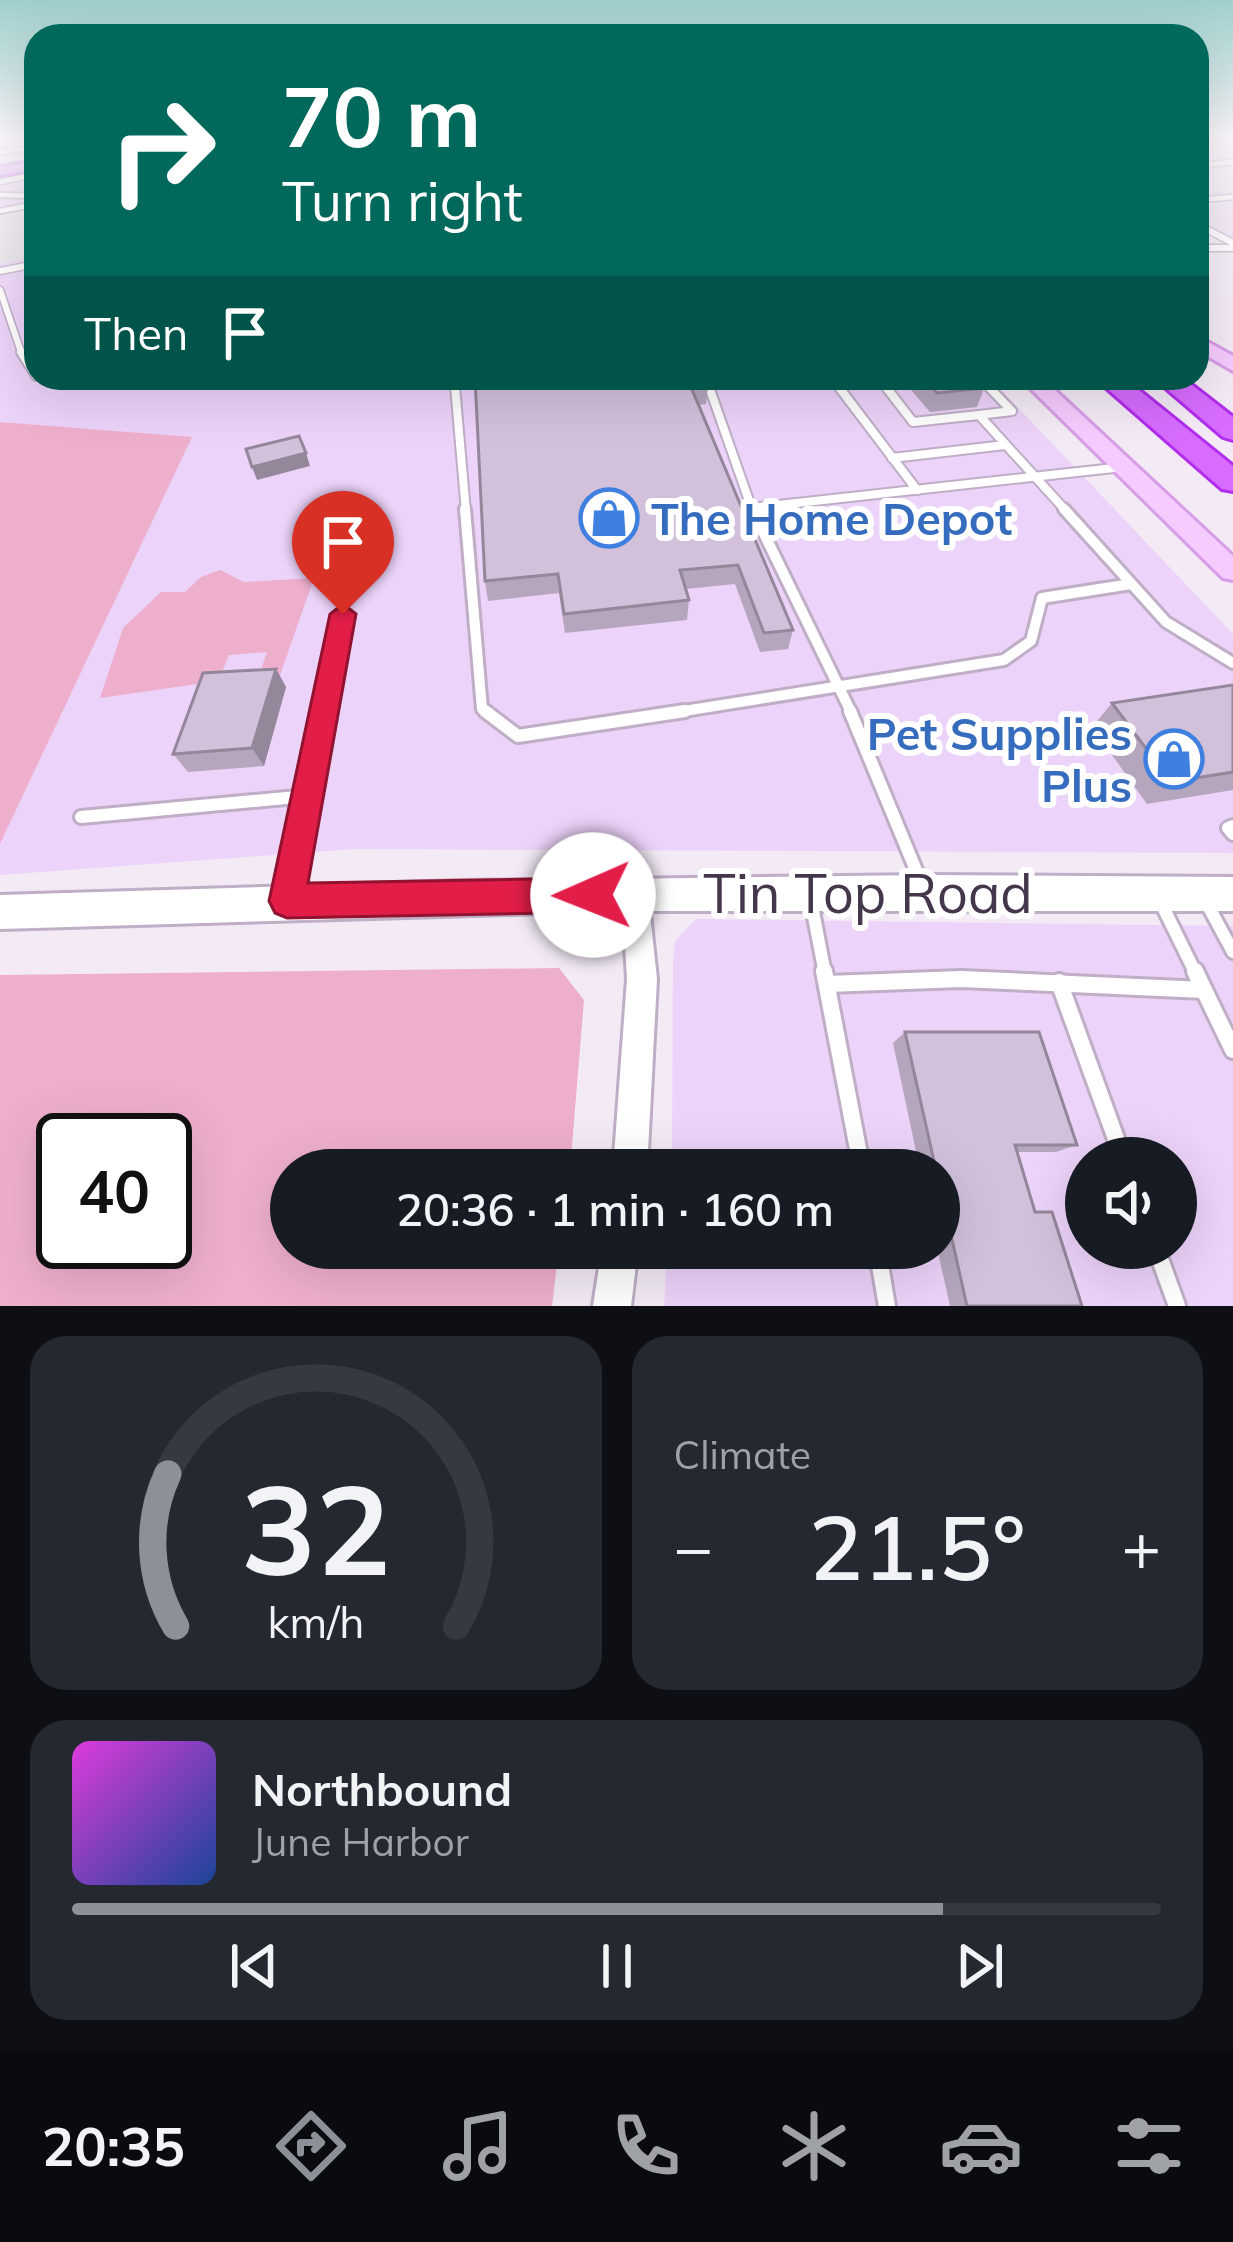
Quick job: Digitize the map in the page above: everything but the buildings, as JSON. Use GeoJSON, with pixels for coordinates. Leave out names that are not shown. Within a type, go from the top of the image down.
{"type":"FeatureCollection","features":[{"type":"Feature","properties":{"kind":"highway"},"geometry":{"type":"LineString","coordinates":[[1122,390],[1233,482]]}},
{"type":"Feature","properties":{"kind":"highway"},"geometry":{"type":"LineString","coordinates":[[1182,390],[1233,431]]}},
{"type":"Feature","properties":{"kind":"main road"},"geometry":{"type":"LineString","coordinates":[[1043,390],[1233,571]]}},
{"type":"Feature","properties":{"kind":"street","name":"Tin Top Road"},"geometry":{"type":"LineString","coordinates":[[0,912],[287,901],[924,890],[1218,894]]}},
{"type":"Feature","properties":{"kind":"street"},"geometry":{"type":"LineString","coordinates":[[631,1149],[642,979],[635,895]]}},
{"type":"Feature","properties":{"kind":"street"},"geometry":{"type":"LineString","coordinates":[[612,1306],[617,1269]]}},
{"type":"Feature","properties":{"kind":"lane"},"geometry":{"type":"LineString","coordinates":[[0,290],[24,362]]}},
{"type":"Feature","properties":{"kind":"lane"},"geometry":{"type":"LineString","coordinates":[[455,390],[482,709],[518,736],[842,691],[1004,660],[1031,641],[1042,598],[1132,584]]}},
{"type":"Feature","properties":{"kind":"lane"},"geometry":{"type":"LineString","coordinates":[[710,390],[751,508],[842,691],[924,890]]}},
{"type":"Feature","properties":{"kind":"lane"},"geometry":{"type":"LineString","coordinates":[[841,390],[917,490]]}},
{"type":"Feature","properties":{"kind":"lane"},"geometry":{"type":"LineString","coordinates":[[888,390],[913,422],[1012,411],[992,390]]}},
{"type":"Feature","properties":{"kind":"lane"},"geometry":{"type":"LineString","coordinates":[[980,415],[1166,622],[1233,663]]}},
{"type":"Feature","properties":{"kind":"lane"},"geometry":{"type":"LineString","coordinates":[[892,458],[1005,446]]}},
{"type":"Feature","properties":{"kind":"lane"},"geometry":{"type":"LineString","coordinates":[[751,508],[1123,467]]}},
{"type":"Feature","properties":{"kind":"lane"},"geometry":{"type":"LineString","coordinates":[[287,901],[343,614]]}},
{"type":"Feature","properties":{"kind":"lane"},"geometry":{"type":"LineString","coordinates":[[82,817],[308,796]]}},
{"type":"Feature","properties":{"kind":"lane"},"geometry":{"type":"LineString","coordinates":[[809,892],[858,1149]]}},
{"type":"Feature","properties":{"kind":"lane"},"geometry":{"type":"LineString","coordinates":[[1156,893],[1233,1050]]}},
{"type":"Feature","properties":{"kind":"lane"},"geometry":{"type":"LineString","coordinates":[[1218,894],[1233,952]]}},
{"type":"Feature","properties":{"kind":"lane"},"geometry":{"type":"LineString","coordinates":[[827,984],[1059,982],[1204,990]]}},
{"type":"Feature","properties":{"kind":"lane"},"geometry":{"type":"LineString","coordinates":[[1059,982],[1115,1137]]}},
{"type":"Feature","properties":{"kind":"lane"},"geometry":{"type":"LineString","coordinates":[[881,1269],[887,1306]]}},
{"type":"Feature","properties":{"kind":"lane"},"geometry":{"type":"LineString","coordinates":[[1164,1269],[1177,1306]]}},
{"type":"Feature","properties":{"kind":"shaded area"},"geometry":{"type":"Polygon","coordinates":[[[0,197],[24,197],[24,390],[1001,390],[1233,634],[1233,853],[355,849],[0,875],[0,844],[191,438],[0,422],[0,197]]]}},
{"type":"Feature","properties":{"kind":"shaded area"},"geometry":{"type":"Polygon","coordinates":[[[1209,197],[1233,197],[1233,247],[1209,234],[1209,197]]]}},
{"type":"Feature","properties":{"kind":"shaded area"},"geometry":{"type":"Polygon","coordinates":[[[24,208],[24,259],[0,264],[0,212],[24,208]]]}},
{"type":"Feature","properties":{"kind":"shaded area"},"geometry":{"type":"Polygon","coordinates":[[[0,422],[192,437],[0,844],[0,422]]]}},
{"type":"Feature","properties":{"kind":"shaded area"},"geometry":{"type":"Polygon","coordinates":[[[220,570],[244,582],[314,578],[280,675],[259,675],[267,652],[229,655],[218,681],[100,698],[123,628],[161,592],[185,592],[201,577],[220,570]]]}},
{"type":"Feature","properties":{"kind":"shaded area"},"geometry":{"type":"Polygon","coordinates":[[[696,919],[1233,926],[1233,1306],[664,1306],[666,1269],[960,1269],[960,1149],[672,1149],[675,941],[696,919]]]}},
{"type":"Feature","properties":{"kind":"shaded area"},"geometry":{"type":"Polygon","coordinates":[[[559,968],[584,1000],[572,1149],[270,1149],[270,1269],[556,1269],[552,1306],[0,1306],[0,975],[559,968]]]}},
{"type":"Feature","properties":{"kind":"place","name":"The Home Depot"},"geometry":{"type":"Point","coordinates":[609,518]}},
{"type":"Feature","properties":{"kind":"place","name":"Pet Supplies Plus"},"geometry":{"type":"Point","coordinates":[1174,759]}},
{"type":"Feature","properties":{"kind":"route"},"geometry":{"type":"LineString","coordinates":[[343,614],[287,901],[593,895]]}}]}
